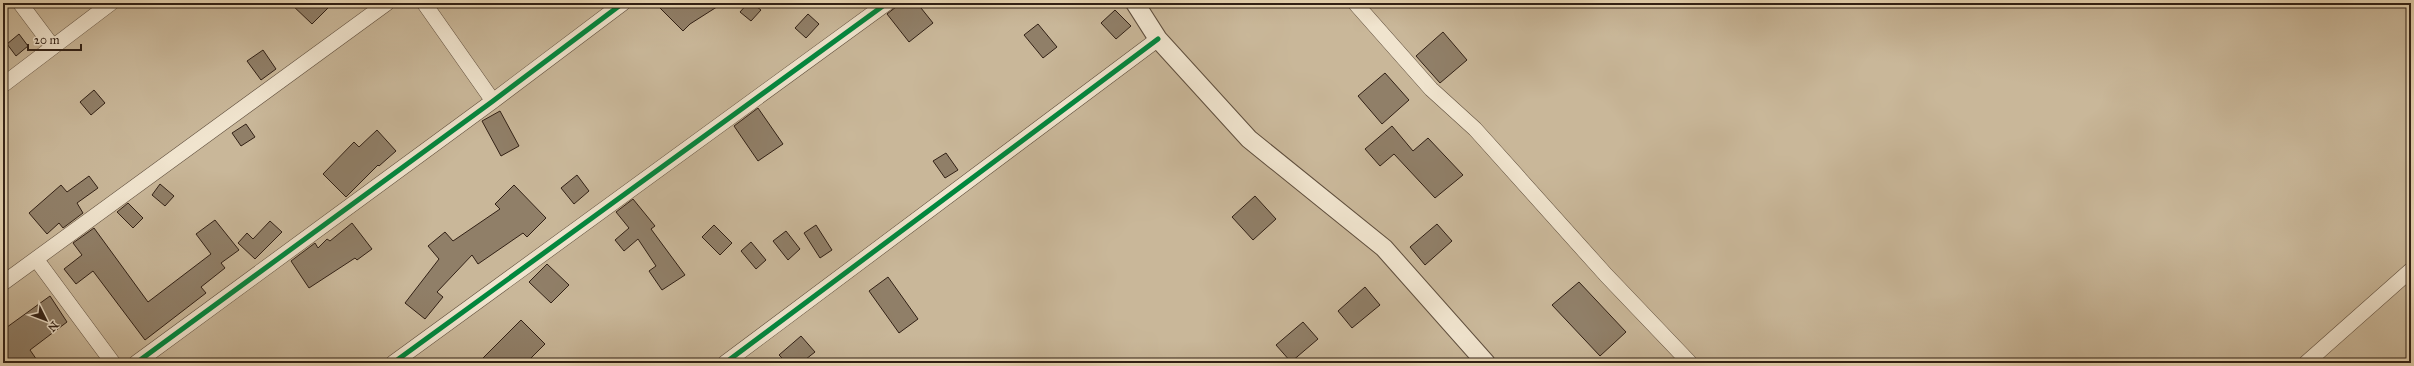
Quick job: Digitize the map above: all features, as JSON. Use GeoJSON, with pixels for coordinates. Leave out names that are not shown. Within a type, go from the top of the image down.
{"type":"FeatureCollection","features":[{"type":"Feature","properties":{"kind":"street"},"geometry":{"type":"LineString","coordinates":[[20,3],[53,47]]}},
{"type":"Feature","properties":{"kind":"street"},"geometry":{"type":"LineString","coordinates":[[3,85],[111,3]]}},
{"type":"Feature","properties":{"kind":"street"},"geometry":{"type":"LineString","coordinates":[[3,283],[386,3]]}},
{"type":"Feature","properties":{"kind":"street"},"geometry":{"type":"LineString","coordinates":[[424,3],[493,101]]}},
{"type":"Feature","properties":{"kind":"street"},"geometry":{"type":"LineString","coordinates":[[136,363],[493,101],[623,3]]}},
{"type":"Feature","properties":{"kind":"street"},"geometry":{"type":"LineString","coordinates":[[394,363],[887,3]]}},
{"type":"Feature","properties":{"kind":"street"},"geometry":{"type":"LineString","coordinates":[[1135,3],[1158,40],[1249,139],[1384,248],[1486,363]]}},
{"type":"Feature","properties":{"kind":"street"},"geometry":{"type":"LineString","coordinates":[[1354,3],[1431,89],[1474,129],[1606,275],[1690,363]]}},
{"type":"Feature","properties":{"kind":"street"},"geometry":{"type":"LineString","coordinates":[[725,363],[1158,40]]}},
{"type":"Feature","properties":{"kind":"street"},"geometry":{"type":"LineString","coordinates":[[36,259],[113,363]]}},
{"type":"Feature","properties":{"kind":"street"},"geometry":{"type":"LineString","coordinates":[[2306,363],[2411,270]]}},
{"type":"Feature","properties":{"kind":"shaded area"},"geometry":{"type":"Polygon","coordinates":[[[3,3],[2411,3],[2411,363],[3,363],[3,3]]]}},
{"type":"Feature","properties":{"kind":"building"},"geometry":{"type":"Polygon","coordinates":[[[290,3],[333,3],[312,24],[290,3]]]}},
{"type":"Feature","properties":{"kind":"building"},"geometry":{"type":"Polygon","coordinates":[[[655,3],[723,3],[690,24],[683,31],[655,3]]]}},
{"type":"Feature","properties":{"kind":"building"},"geometry":{"type":"Polygon","coordinates":[[[748,3],[752,3],[761,10],[751,21],[740,12],[748,3]]]}},
{"type":"Feature","properties":{"kind":"building"},"geometry":{"type":"Polygon","coordinates":[[[901,3],[917,3],[933,23],[909,42],[887,14],[901,3]]]}},
{"type":"Feature","properties":{"kind":"building"},"geometry":{"type":"Polygon","coordinates":[[[1115,10],[1131,26],[1116,39],[1101,23],[1115,10]]]}},
{"type":"Feature","properties":{"kind":"building"},"geometry":{"type":"Polygon","coordinates":[[[808,14],[819,24],[806,38],[795,28],[808,14]]]}},
{"type":"Feature","properties":{"kind":"building"},"geometry":{"type":"Polygon","coordinates":[[[1038,24],[1057,47],[1043,58],[1024,35],[1038,24]]]}},
{"type":"Feature","properties":{"kind":"building"},"geometry":{"type":"Polygon","coordinates":[[[1443,32],[1467,60],[1440,83],[1416,56],[1443,32]]]}},
{"type":"Feature","properties":{"kind":"building"},"geometry":{"type":"Polygon","coordinates":[[[19,34],[28,46],[16,56],[7,44],[19,34]]]}},
{"type":"Feature","properties":{"kind":"building"},"geometry":{"type":"Polygon","coordinates":[[[263,50],[276,69],[261,80],[247,61],[263,50]]]}},
{"type":"Feature","properties":{"kind":"building"},"geometry":{"type":"Polygon","coordinates":[[[1385,73],[1409,100],[1382,124],[1358,96],[1385,73]]]}},
{"type":"Feature","properties":{"kind":"building"},"geometry":{"type":"Polygon","coordinates":[[[94,90],[105,103],[91,115],[80,102],[94,90]]]}},
{"type":"Feature","properties":{"kind":"building"},"geometry":{"type":"Polygon","coordinates":[[[758,108],[783,144],[758,161],[734,126],[758,108]]]}},
{"type":"Feature","properties":{"kind":"building"},"geometry":{"type":"Polygon","coordinates":[[[500,111],[519,146],[501,156],[482,121],[500,111]]]}},
{"type":"Feature","properties":{"kind":"building"},"geometry":{"type":"Polygon","coordinates":[[[246,124],[255,137],[241,146],[232,133],[246,124]]]}},
{"type":"Feature","properties":{"kind":"building"},"geometry":{"type":"Polygon","coordinates":[[[1392,126],[1413,151],[1428,138],[1463,175],[1435,198],[1394,154],[1380,166],[1365,149],[1392,126]]]}},
{"type":"Feature","properties":{"kind":"building"},"geometry":{"type":"Polygon","coordinates":[[[377,130],[396,151],[379,166],[378,165],[346,197],[323,174],[354,142],[359,147],[377,130]]]}},
{"type":"Feature","properties":{"kind":"building"},"geometry":{"type":"Polygon","coordinates":[[[946,153],[958,170],[945,178],[933,161],[946,153]]]}},
{"type":"Feature","properties":{"kind":"building"},"geometry":{"type":"Polygon","coordinates":[[[577,175],[589,191],[574,204],[561,188],[577,175]]]}},
{"type":"Feature","properties":{"kind":"building"},"geometry":{"type":"Polygon","coordinates":[[[89,176],[98,188],[77,203],[83,213],[63,228],[59,223],[47,234],[29,213],[61,185],[67,192],[89,176]]]}},
{"type":"Feature","properties":{"kind":"building"},"geometry":{"type":"Polygon","coordinates":[[[160,184],[174,196],[165,206],[152,195],[160,184]]]}},
{"type":"Feature","properties":{"kind":"building"},"geometry":{"type":"Polygon","coordinates":[[[514,185],[546,218],[527,237],[523,233],[478,264],[472,255],[437,292],[443,297],[425,319],[405,303],[439,259],[428,246],[445,232],[453,241],[500,209],[495,204],[514,185]]]}},
{"type":"Feature","properties":{"kind":"building"},"geometry":{"type":"Polygon","coordinates":[[[1255,196],[1276,219],[1253,240],[1232,217],[1255,196]]]}},
{"type":"Feature","properties":{"kind":"building"},"geometry":{"type":"Polygon","coordinates":[[[633,199],[655,226],[651,229],[685,275],[662,290],[649,271],[656,266],[638,239],[624,251],[615,240],[629,228],[616,212],[633,199]]]}},
{"type":"Feature","properties":{"kind":"building"},"geometry":{"type":"Polygon","coordinates":[[[128,203],[143,218],[133,228],[117,212],[128,203]]]}},
{"type":"Feature","properties":{"kind":"building"},"geometry":{"type":"Polygon","coordinates":[[[215,220],[239,250],[221,263],[225,268],[201,287],[206,293],[145,340],[93,271],[76,284],[64,269],[82,255],[73,243],[94,228],[148,302],[211,254],[196,234],[215,220]]]}},
{"type":"Feature","properties":{"kind":"building"},"geometry":{"type":"Polygon","coordinates":[[[270,221],[282,232],[255,259],[238,243],[247,233],[253,239],[270,221]]]}},
{"type":"Feature","properties":{"kind":"building"},"geometry":{"type":"Polygon","coordinates":[[[352,223],[372,249],[357,260],[355,258],[309,288],[291,261],[315,243],[318,248],[327,239],[330,241],[352,223]]]}},
{"type":"Feature","properties":{"kind":"building"},"geometry":{"type":"Polygon","coordinates":[[[1437,224],[1452,241],[1425,265],[1410,247],[1437,224]]]}},
{"type":"Feature","properties":{"kind":"building"},"geometry":{"type":"Polygon","coordinates":[[[714,225],[732,243],[720,255],[702,237],[714,225]]]}},
{"type":"Feature","properties":{"kind":"building"},"geometry":{"type":"Polygon","coordinates":[[[816,225],[832,250],[820,258],[804,233],[816,225]]]}},
{"type":"Feature","properties":{"kind":"building"},"geometry":{"type":"Polygon","coordinates":[[[786,231],[800,249],[788,260],[773,241],[786,231]]]}},
{"type":"Feature","properties":{"kind":"building"},"geometry":{"type":"Polygon","coordinates":[[[751,242],[766,260],[756,269],[741,251],[751,242]]]}},
{"type":"Feature","properties":{"kind":"building"},"geometry":{"type":"Polygon","coordinates":[[[547,264],[569,285],[551,303],[529,282],[547,264]]]}},
{"type":"Feature","properties":{"kind":"building"},"geometry":{"type":"Polygon","coordinates":[[[888,277],[918,319],[899,333],[869,291],[888,277]]]}},
{"type":"Feature","properties":{"kind":"building"},"geometry":{"type":"Polygon","coordinates":[[[1579,282],[1626,332],[1600,356],[1552,305],[1579,282]]]}},
{"type":"Feature","properties":{"kind":"building"},"geometry":{"type":"Polygon","coordinates":[[[1365,287],[1380,305],[1352,328],[1338,311],[1365,287]]]}},
{"type":"Feature","properties":{"kind":"building"},"geometry":{"type":"Polygon","coordinates":[[[50,296],[67,322],[30,350],[39,363],[3,363],[3,330],[50,296]]]}},
{"type":"Feature","properties":{"kind":"building"},"geometry":{"type":"Polygon","coordinates":[[[521,320],[545,344],[526,363],[478,363],[521,320]]]}},
{"type":"Feature","properties":{"kind":"building"},"geometry":{"type":"Polygon","coordinates":[[[1303,322],[1318,339],[1291,362],[1276,345],[1303,322]]]}},
{"type":"Feature","properties":{"kind":"building"},"geometry":{"type":"Polygon","coordinates":[[[801,336],[815,352],[801,363],[787,363],[779,355],[801,336]]]}},
{"type":"Feature","properties":{"kind":"cycle path"},"geometry":{"type":"LineString","coordinates":[[136,363],[493,101],[623,3]]}},
{"type":"Feature","properties":{"kind":"cycle path"},"geometry":{"type":"LineString","coordinates":[[393,363],[887,3]]}},
{"type":"Feature","properties":{"kind":"cycle path"},"geometry":{"type":"LineString","coordinates":[[725,363],[1158,39]]}}]}
